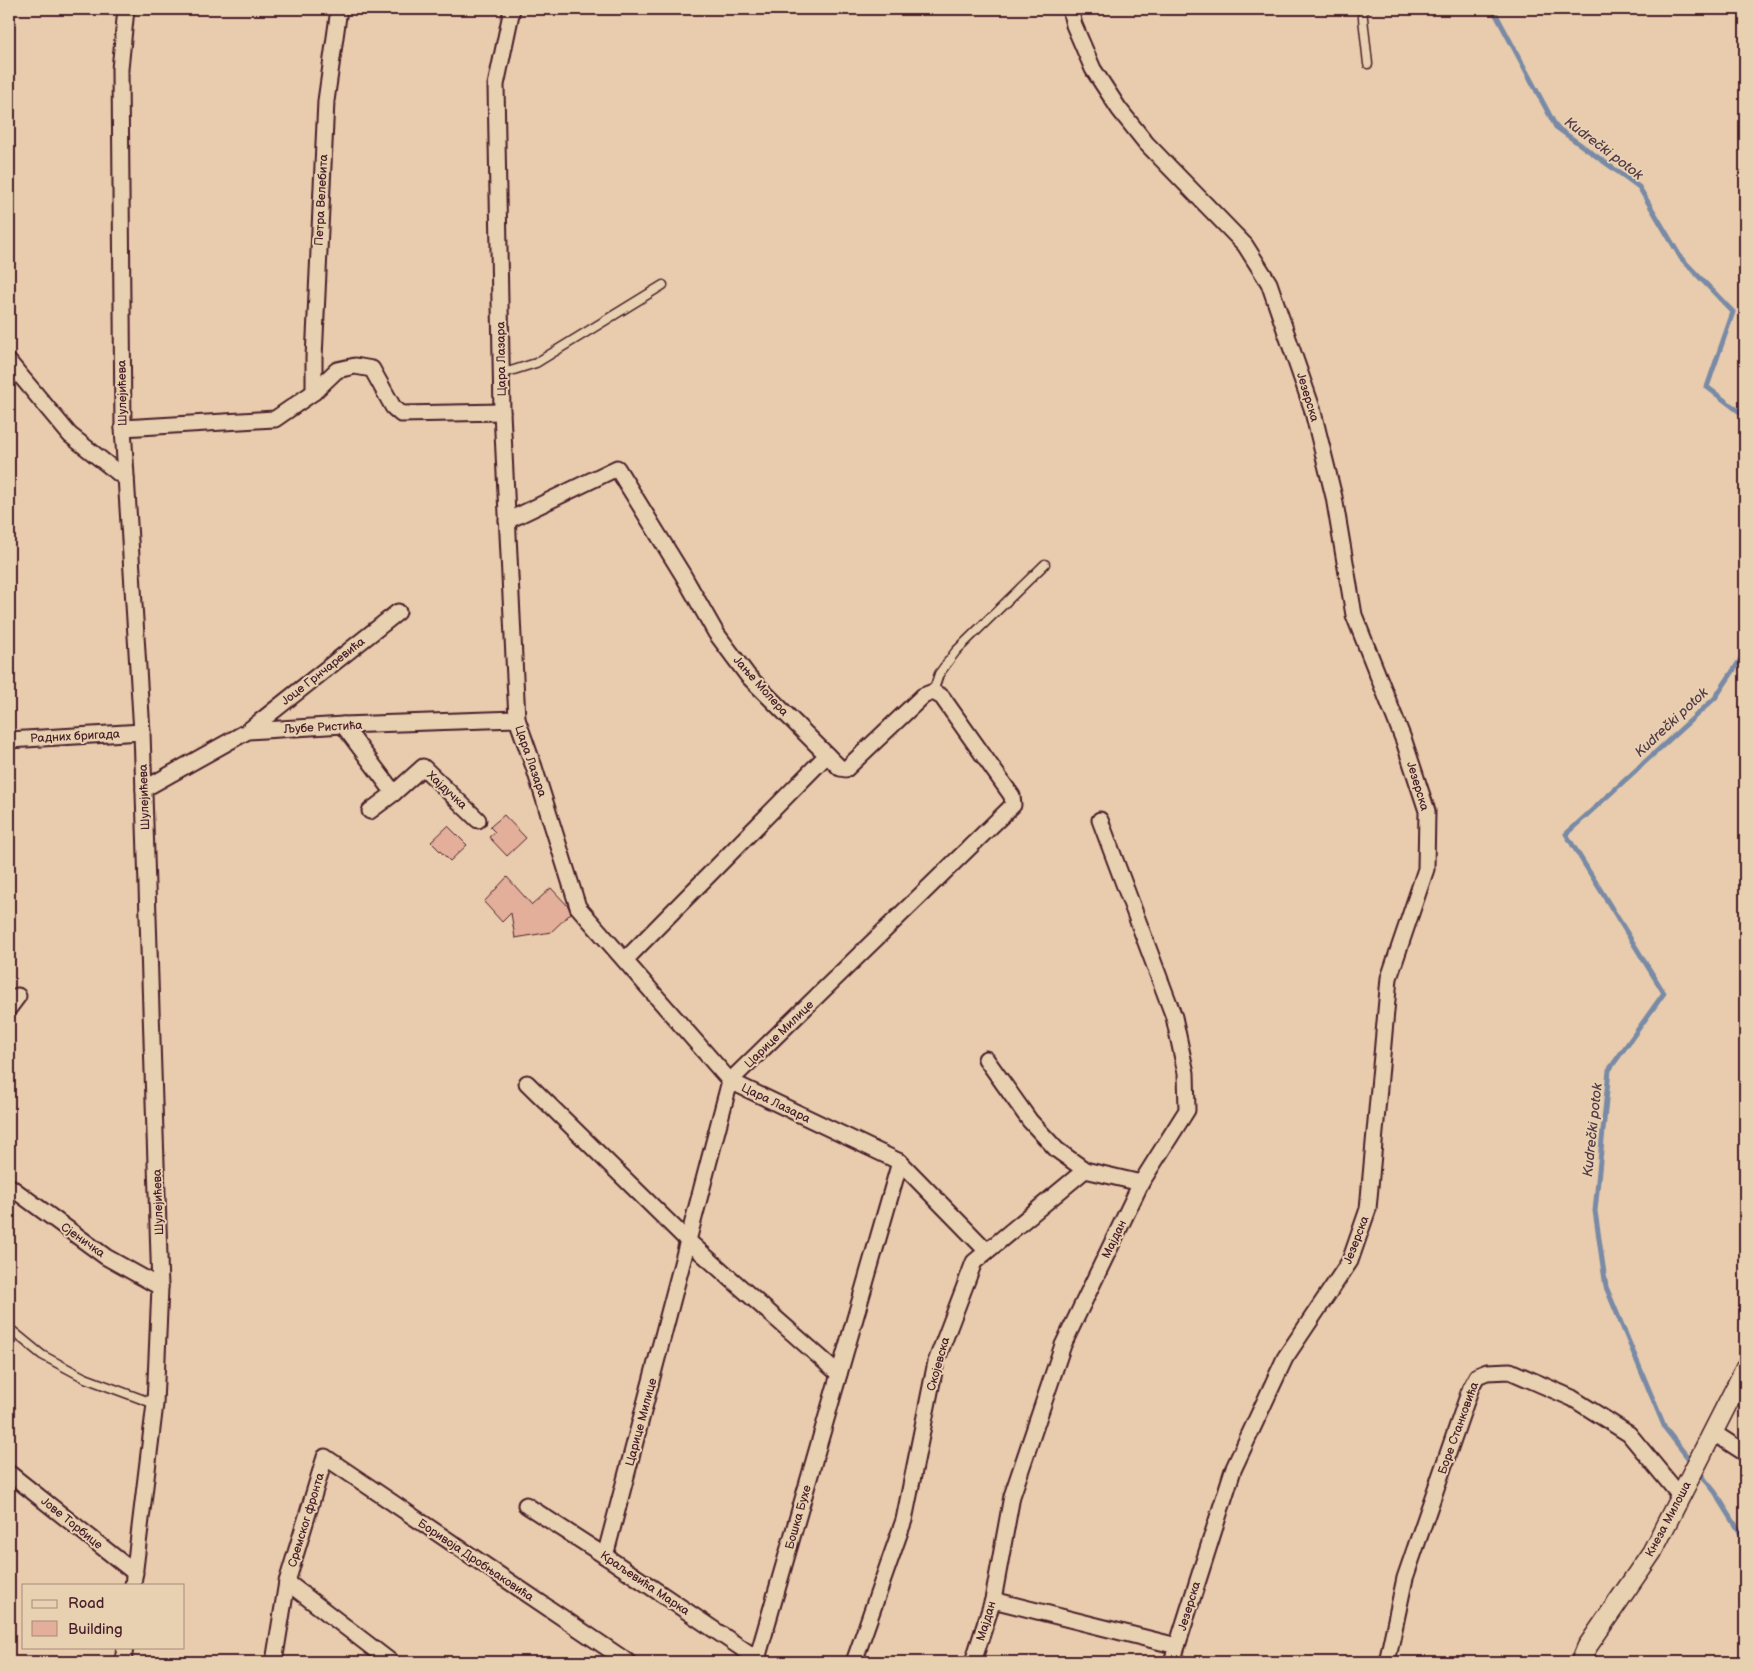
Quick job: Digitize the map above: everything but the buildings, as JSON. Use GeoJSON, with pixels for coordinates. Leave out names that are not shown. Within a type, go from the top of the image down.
{"type":"FeatureCollection","features":[{"type":"Feature","properties":{"kind":"street","name":"Шулејићева"},"geometry":{"type":"LineString","coordinates":[[126,9],[120,69],[123,428],[142,732],[160,1287],[155,1404],[134,1579]]}},
{"type":"Feature","properties":{"kind":"street","name":"Петра Велебита"},"geometry":{"type":"LineString","coordinates":[[314,392],[314,348],[326,101],[339,9]]}},
{"type":"Feature","properties":{"kind":"street","name":"Цара Лазара"},"geometry":{"type":"LineString","coordinates":[[512,9],[496,85],[502,412],[517,719],[578,907],[730,1081],[900,1162],[987,1251]]}},
{"type":"Feature","properties":{"kind":"street","name":"Језерска"},"geometry":{"type":"LineString","coordinates":[[1070,9],[1074,25],[1090,63],[1119,108],[1146,143],[1245,245],[1269,283],[1312,408],[1334,498],[1354,615],[1404,741],[1427,811],[1426,869],[1389,978],[1368,1209],[1350,1261],[1285,1358],[1233,1470],[1172,1662]]}},
{"type":"Feature","properties":{"kind":"street"},"geometry":{"type":"LineString","coordinates":[[9,362],[70,435],[126,479]]}},
{"type":"Feature","properties":{"kind":"street"},"geometry":{"type":"LineString","coordinates":[[123,428],[275,420],[314,392],[338,370],[354,366],[372,369],[393,407],[401,414],[502,412]]}},
{"type":"Feature","properties":{"kind":"street","name":"Јање Молера"},"geometry":{"type":"LineString","coordinates":[[507,521],[617,468],[683,575],[716,633],[748,676],[827,755]]}},
{"type":"Feature","properties":{"kind":"street","name":"Јоце Грнчаревића"},"geometry":{"type":"LineString","coordinates":[[248,731],[398,612]]}},
{"type":"Feature","properties":{"kind":"street"},"geometry":{"type":"LineString","coordinates":[[625,960],[827,755],[840,768],[846,769],[923,696],[933,692]]}},
{"type":"Feature","properties":{"kind":"street","name":"Царице Милице"},"geometry":{"type":"LineString","coordinates":[[605,1556],[730,1081],[1013,805],[1012,796],[942,696],[933,692]]}},
{"type":"Feature","properties":{"kind":"street","name":"Љубе Ристића"},"geometry":{"type":"LineString","coordinates":[[144,789],[248,731],[343,725],[517,719]]}},
{"type":"Feature","properties":{"kind":"street"},"geometry":{"type":"LineString","coordinates":[[343,725],[394,793]]}},
{"type":"Feature","properties":{"kind":"street","name":"Радних бригада"},"geometry":{"type":"LineString","coordinates":[[9,740],[142,732]]}},
{"type":"Feature","properties":{"kind":"street","name":"Хајдучка"},"geometry":{"type":"LineString","coordinates":[[370,811],[423,767],[478,820]]}},
{"type":"Feature","properties":{"kind":"street","name":"Мајдан"},"geometry":{"type":"LineString","coordinates":[[973,1662],[993,1600],[1012,1496],[1062,1345],[1141,1183],[1187,1110],[1186,1073],[1174,1017],[1101,823]]}},
{"type":"Feature","properties":{"kind":"street"},"geometry":{"type":"LineString","coordinates":[[9,1008],[18,996]]}},
{"type":"Feature","properties":{"kind":"street"},"geometry":{"type":"LineString","coordinates":[[986,1059],[1037,1128],[1056,1150],[1084,1170],[1141,1183]]}},
{"type":"Feature","properties":{"kind":"street"},"geometry":{"type":"LineString","coordinates":[[527,1083],[688,1241],[839,1374]]}},
{"type":"Feature","properties":{"kind":"street","name":"Бошка Бухе"},"geometry":{"type":"LineString","coordinates":[[760,1661],[900,1162]]}},
{"type":"Feature","properties":{"kind":"street","name":"Скојевска"},"geometry":{"type":"LineString","coordinates":[[854,1662],[904,1520],[936,1362],[974,1262],[1084,1170]]}},
{"type":"Feature","properties":{"kind":"street","name":"Сјеничка"},"geometry":{"type":"LineString","coordinates":[[9,1186],[106,1257],[160,1287]]}},
{"type":"Feature","properties":{"kind":"street","name":"Кнеза Милоша"},"geometry":{"type":"LineString","coordinates":[[1581,1662],[1587,1647],[1652,1552],[1745,1369]]}},
{"type":"Feature","properties":{"kind":"street","name":"Боре Станковића"},"geometry":{"type":"LineString","coordinates":[[1387,1662],[1405,1578],[1470,1387],[1477,1376],[1487,1372],[1510,1372],[1572,1398],[1629,1434],[1681,1497]]}},
{"type":"Feature","properties":{"kind":"street"},"geometry":{"type":"LineString","coordinates":[[1714,1433],[1745,1453]]}},
{"type":"Feature","properties":{"kind":"street","name":"Сремског фронта"},"geometry":{"type":"LineString","coordinates":[[274,1662],[286,1582],[325,1457]]}},
{"type":"Feature","properties":{"kind":"street","name":"Боривоја Дробњаковића"},"geometry":{"type":"LineString","coordinates":[[325,1457],[628,1662]]}},
{"type":"Feature","properties":{"kind":"street","name":"Јове Торбице"},"geometry":{"type":"LineString","coordinates":[[9,1473],[134,1579]]}},
{"type":"Feature","properties":{"kind":"street","name":"Краљевића Марка"},"geometry":{"type":"LineString","coordinates":[[526,1505],[760,1661]]}},
{"type":"Feature","properties":{"kind":"street","name":"Сремског фронта"},"geometry":{"type":"LineString","coordinates":[[286,1582],[390,1662]]}},
{"type":"Feature","properties":{"kind":"street"},"geometry":{"type":"LineString","coordinates":[[993,1600],[1177,1646]]}},
{"type":"Feature","properties":{"kind":"street"},"geometry":{"type":"LineString","coordinates":[[123,1662],[125,1648]]}},
{"type":"Feature","properties":{"kind":"lane"},"geometry":{"type":"LineString","coordinates":[[1362,9],[1368,64]]}},
{"type":"Feature","properties":{"kind":"lane"},"geometry":{"type":"LineString","coordinates":[[501,374],[536,363],[663,286]]}},
{"type":"Feature","properties":{"kind":"lane"},"geometry":{"type":"LineString","coordinates":[[933,692],[939,674],[956,651],[1045,564]]}},
{"type":"Feature","properties":{"kind":"lane"},"geometry":{"type":"LineString","coordinates":[[9,1328],[42,1355],[85,1378],[155,1404]]}},
{"type":"Feature","properties":{"kind":"waterway","name":"Kudrečki potok"},"geometry":{"type":"LineString","coordinates":[[1493,9],[1556,127],[1639,187],[1681,258],[1733,312],[1707,387],[1745,416]]}},
{"type":"Feature","properties":{"kind":"waterway","name":"Kudrečki potok"},"geometry":{"type":"LineString","coordinates":[[1692,1463],[1665,1428],[1606,1287],[1595,1211],[1609,1070],[1664,993],[1566,834],[1715,698],[1745,653]]}},
{"type":"Feature","properties":{"kind":"waterway","name":"Kudrečki potok"},"geometry":{"type":"LineString","coordinates":[[1698,1471],[1715,1492],[1745,1540]]}}]}
